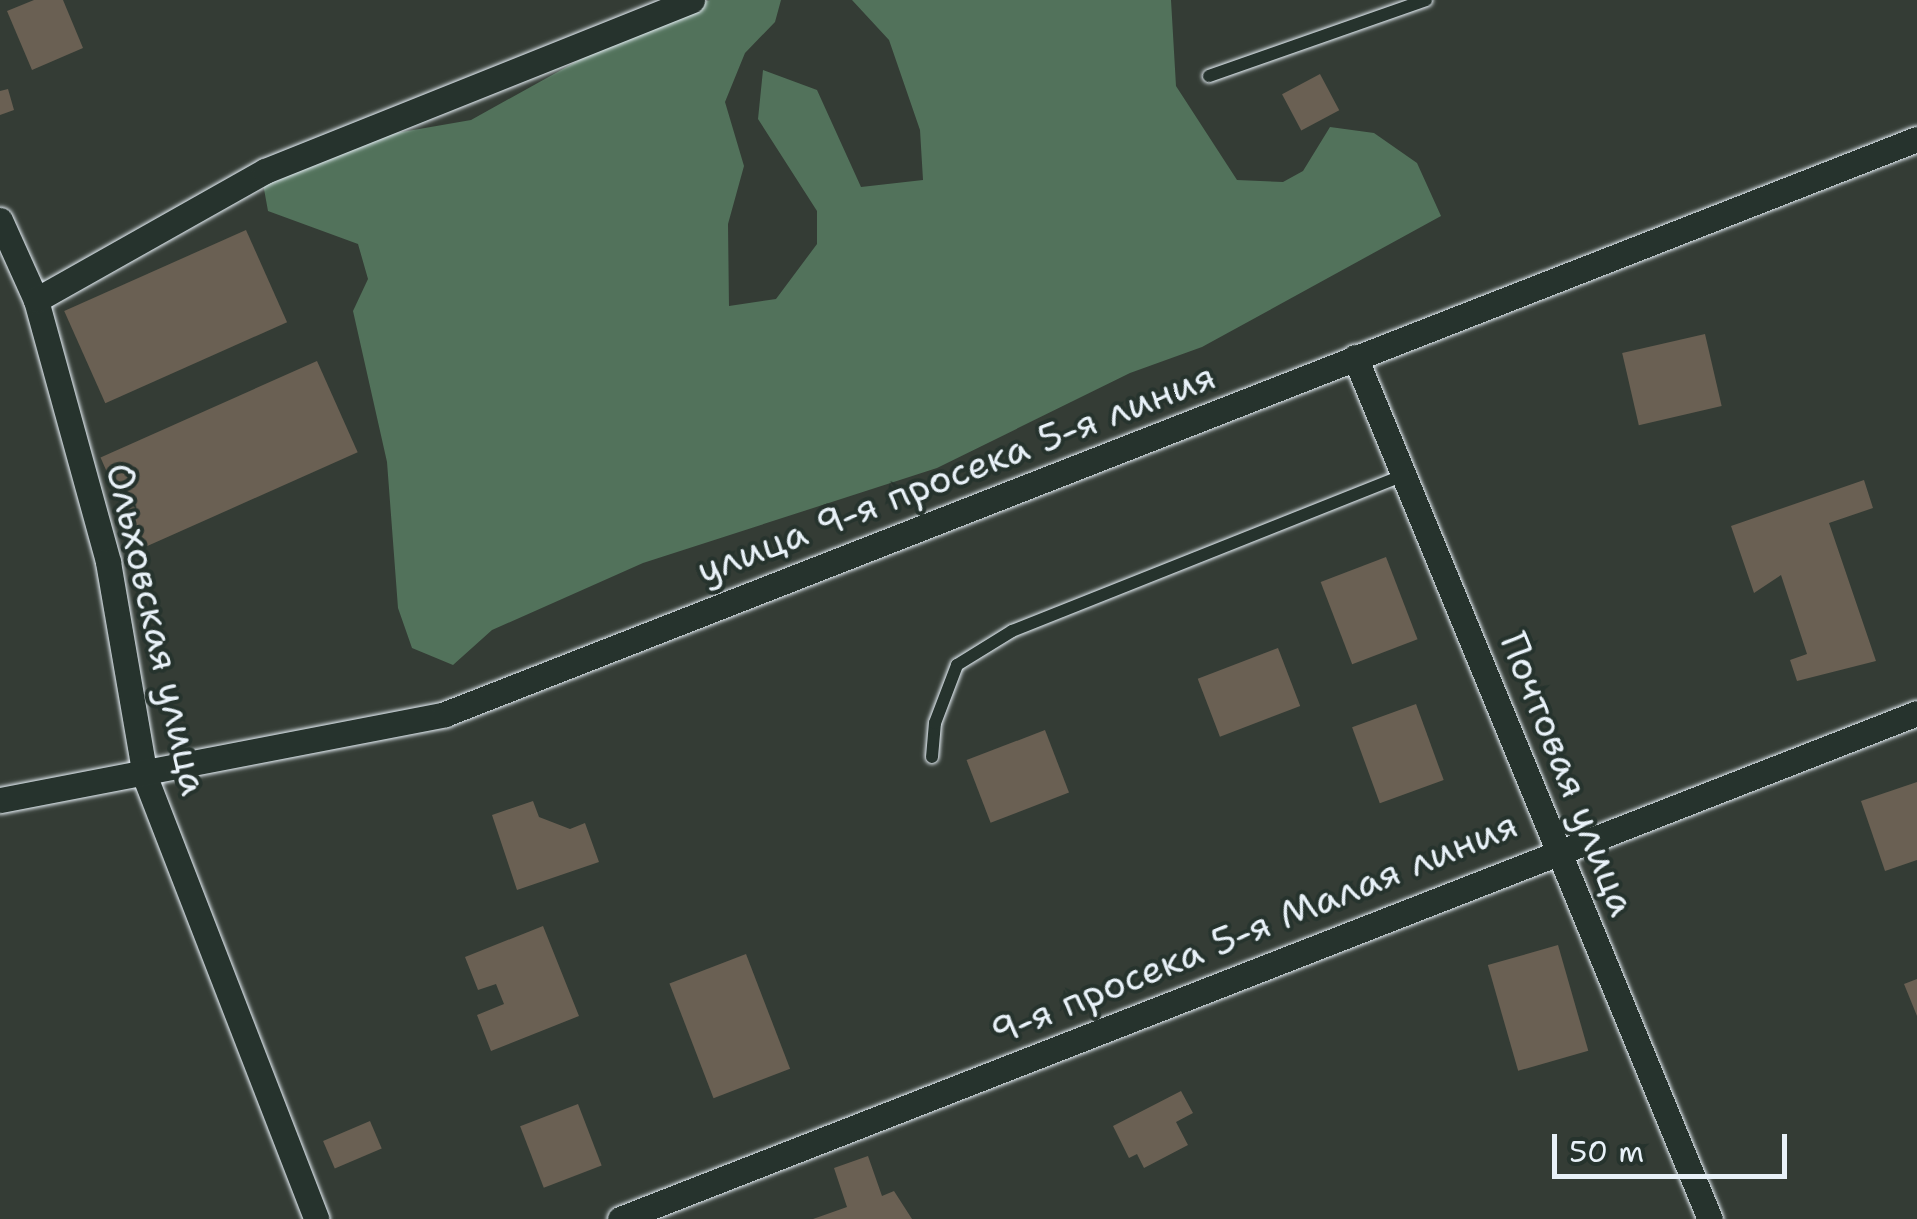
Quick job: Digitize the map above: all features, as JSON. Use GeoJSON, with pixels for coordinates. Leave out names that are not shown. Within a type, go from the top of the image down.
{"type":"FeatureCollection","features":[{"type":"Feature","properties":{"kind":"street"},"geometry":{"type":"LineString","coordinates":[[36,300],[264,170],[692,0]]}},
{"type":"Feature","properties":{"kind":"street","name":"улица 9-я просека 5-я линия"},"geometry":{"type":"LineString","coordinates":[[0,800],[145,777],[445,714],[1917,139]]}},
{"type":"Feature","properties":{"kind":"street","name":"Ольховская улица"},"geometry":{"type":"LineString","coordinates":[[0,220],[36,300],[108,562],[145,777],[316,1219]]}},
{"type":"Feature","properties":{"kind":"street","name":"Почтовая улица"},"geometry":{"type":"LineString","coordinates":[[1356,357],[1710,1219]]}},
{"type":"Feature","properties":{"kind":"street","name":"9-я просека 5-я Малая линия"},"geometry":{"type":"LineString","coordinates":[[620,1219],[1557,849],[1917,713]]}},
{"type":"Feature","properties":{"kind":"lane"},"geometry":{"type":"LineString","coordinates":[[1210,76],[1426,0]]}},
{"type":"Feature","properties":{"kind":"lane"},"geometry":{"type":"LineString","coordinates":[[932,757],[935,723],[956,665],[984,648],[1226,543],[1406,474]]}},
{"type":"Feature","properties":{"kind":"green space"},"geometry":{"type":"Polygon","coordinates":[[[710,0],[781,0],[775,22],[745,53],[725,102],[744,166],[728,224],[729,306],[776,299],[817,244],[817,211],[758,119],[763,70],[817,90],[861,187],[923,180],[920,130],[889,40],[852,0],[1171,0],[1176,86],[1237,180],[1283,182],[1303,171],[1330,127],[1374,133],[1417,163],[1441,216],[1202,347],[1130,373],[937,468],[643,563],[492,630],[453,665],[412,648],[398,608],[387,462],[353,311],[368,279],[358,244],[268,211],[262,178],[350,141],[471,120],[660,15],[710,0]]]}},
{"type":"Feature","properties":{"kind":"building"},"geometry":{"type":"Polygon","coordinates":[[[34,0],[63,0],[83,48],[32,70],[7,11],[34,0]]]}},
{"type":"Feature","properties":{"kind":"building"},"geometry":{"type":"Polygon","coordinates":[[[1320,74],[1339,110],[1301,130],[1282,94],[1320,74]]]}},
{"type":"Feature","properties":{"kind":"building"},"geometry":{"type":"Polygon","coordinates":[[[8,89],[14,110],[0,115],[0,91],[8,89]]]}},
{"type":"Feature","properties":{"kind":"building"},"geometry":{"type":"Polygon","coordinates":[[[246,230],[287,322],[105,403],[64,311],[246,230]]]}},
{"type":"Feature","properties":{"kind":"building"},"geometry":{"type":"Polygon","coordinates":[[[1705,334],[1722,406],[1639,425],[1622,353],[1705,334]]]}},
{"type":"Feature","properties":{"kind":"building"},"geometry":{"type":"Polygon","coordinates":[[[317,361],[358,452],[141,549],[100,457],[317,361]]]}},
{"type":"Feature","properties":{"kind":"building"},"geometry":{"type":"Polygon","coordinates":[[[1864,480],[1873,508],[1829,523],[1876,661],[1797,681],[1790,660],[1807,654],[1781,575],[1754,593],[1731,526],[1864,480]]]}},
{"type":"Feature","properties":{"kind":"building"},"geometry":{"type":"Polygon","coordinates":[[[1386,557],[1418,639],[1352,664],[1321,582],[1386,557]]]}},
{"type":"Feature","properties":{"kind":"building"},"geometry":{"type":"Polygon","coordinates":[[[1278,648],[1300,706],[1220,737],[1198,679],[1278,648]]]}},
{"type":"Feature","properties":{"kind":"building"},"geometry":{"type":"Polygon","coordinates":[[[1416,704],[1444,780],[1380,803],[1352,727],[1416,704]]]}},
{"type":"Feature","properties":{"kind":"building"},"geometry":{"type":"Polygon","coordinates":[[[1045,730],[1069,793],[991,823],[967,760],[1045,730]]]}},
{"type":"Feature","properties":{"kind":"building"},"geometry":{"type":"Polygon","coordinates":[[[1917,782],[1917,860],[1885,871],[1861,801],[1917,782]]]}},
{"type":"Feature","properties":{"kind":"building"},"geometry":{"type":"Polygon","coordinates":[[[533,801],[539,817],[570,829],[585,823],[599,862],[517,890],[492,815],[533,801]]]}},
{"type":"Feature","properties":{"kind":"building"},"geometry":{"type":"Polygon","coordinates":[[[543,926],[579,1016],[491,1051],[477,1015],[504,1004],[496,984],[478,990],[465,957],[543,926]]]}},
{"type":"Feature","properties":{"kind":"building"},"geometry":{"type":"Polygon","coordinates":[[[1558,945],[1588,1051],[1518,1071],[1488,965],[1558,945]]]}},
{"type":"Feature","properties":{"kind":"building"},"geometry":{"type":"Polygon","coordinates":[[[746,954],[790,1069],[714,1098],[669,983],[746,954]]]}},
{"type":"Feature","properties":{"kind":"building"},"geometry":{"type":"Polygon","coordinates":[[[1917,979],[1917,1016],[1904,984],[1917,979]]]}},
{"type":"Feature","properties":{"kind":"building"},"geometry":{"type":"Polygon","coordinates":[[[1181,1091],[1193,1113],[1176,1122],[1188,1145],[1144,1168],[1137,1154],[1129,1158],[1113,1126],[1181,1091]]]}},
{"type":"Feature","properties":{"kind":"building"},"geometry":{"type":"Polygon","coordinates":[[[578,1104],[602,1166],[544,1188],[520,1126],[578,1104]]]}},
{"type":"Feature","properties":{"kind":"building"},"geometry":{"type":"Polygon","coordinates":[[[370,1121],[382,1149],[335,1169],[323,1141],[370,1121]]]}},
{"type":"Feature","properties":{"kind":"building"},"geometry":{"type":"Polygon","coordinates":[[[868,1156],[882,1196],[894,1191],[912,1219],[813,1219],[847,1207],[834,1168],[868,1156]]]}}]}
